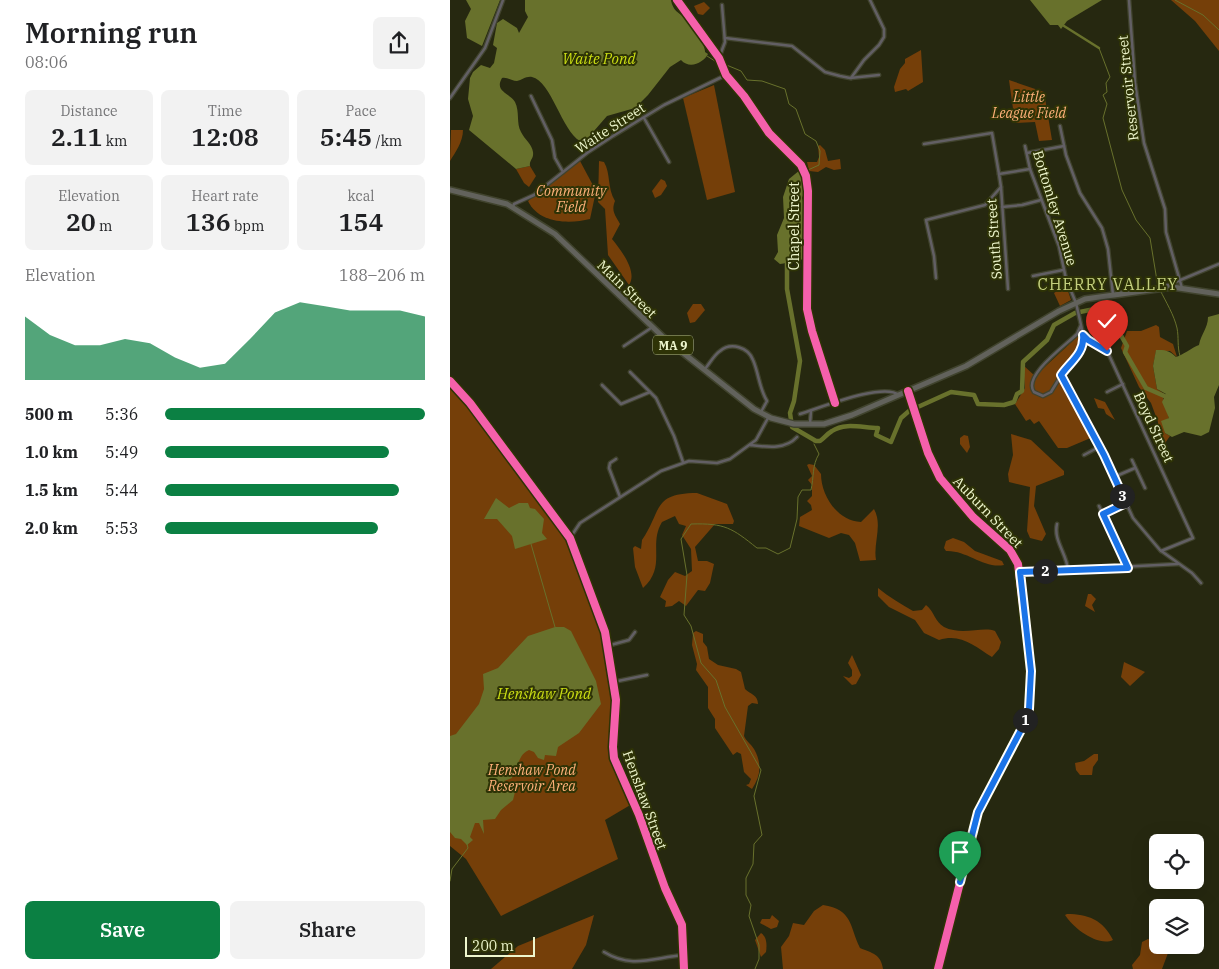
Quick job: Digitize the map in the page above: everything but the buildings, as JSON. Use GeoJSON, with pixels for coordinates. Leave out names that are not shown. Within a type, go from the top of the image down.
{"type":"FeatureCollection","features":[{"type":"Feature","properties":{"kind":"highway","name":"Main Street"},"geometry":{"type":"LineString","coordinates":[[450,190],[512,207],[554,234],[652,328],[760,413],[792,423],[810,425],[838,421],[982,358],[1076,303],[1160,288],[1182,288],[1219,294]]}},
{"type":"Feature","properties":{"kind":"street"},"geometry":{"type":"LineString","coordinates":[[450,98],[485,48],[502,0]]}},
{"type":"Feature","properties":{"kind":"street","name":"Chapel Street"},"geometry":{"type":"LineString","coordinates":[[677,0],[704,40],[719,58],[726,75],[744,96],[769,133],[799,162],[806,173],[808,191],[807,309],[835,403]]}},
{"type":"Feature","properties":{"kind":"street"},"geometry":{"type":"LineString","coordinates":[[850,78],[884,37],[884,29],[870,0]]}},
{"type":"Feature","properties":{"kind":"street","name":"Reservoir Street"},"geometry":{"type":"LineString","coordinates":[[1129,0],[1135,83],[1145,147],[1165,209],[1165,230],[1182,288]]}},
{"type":"Feature","properties":{"kind":"street"},"geometry":{"type":"LineString","coordinates":[[719,58],[726,38],[722,4]]}},
{"type":"Feature","properties":{"kind":"street"},"geometry":{"type":"LineString","coordinates":[[726,38],[792,46],[825,72],[850,78],[879,75]]}},
{"type":"Feature","properties":{"kind":"street","name":"Waite Street"},"geometry":{"type":"LineString","coordinates":[[512,207],[514,204],[534,195],[600,144],[644,118],[726,75]]}},
{"type":"Feature","properties":{"kind":"street"},"geometry":{"type":"LineString","coordinates":[[530,96],[552,140],[555,158],[563,172]]}},
{"type":"Feature","properties":{"kind":"street"},"geometry":{"type":"LineString","coordinates":[[644,118],[669,162]]}},
{"type":"Feature","properties":{"kind":"street"},"geometry":{"type":"LineString","coordinates":[[1060,126],[1064,146],[1081,196],[1101,224],[1108,250],[1113,295]]}},
{"type":"Feature","properties":{"kind":"street","name":"South Street"},"geometry":{"type":"LineString","coordinates":[[924,144],[992,133],[1001,187],[1008,289]]}},
{"type":"Feature","properties":{"kind":"street","name":"Bottomley Avenue"},"geometry":{"type":"LineString","coordinates":[[1025,146],[1030,168],[1058,243],[1064,270],[1076,303],[1083,335]]}},
{"type":"Feature","properties":{"kind":"street"},"geometry":{"type":"LineString","coordinates":[[1027,153],[1064,146]]}},
{"type":"Feature","properties":{"kind":"street"},"geometry":{"type":"LineString","coordinates":[[999,174],[1030,168]]}},
{"type":"Feature","properties":{"kind":"street"},"geometry":{"type":"LineString","coordinates":[[936,278],[934,256],[926,220],[985,205],[1001,187]]}},
{"type":"Feature","properties":{"kind":"street"},"geometry":{"type":"LineString","coordinates":[[1002,207],[1019,206],[1041,200]]}},
{"type":"Feature","properties":{"kind":"street"},"geometry":{"type":"LineString","coordinates":[[1160,288],[1219,264]]}},
{"type":"Feature","properties":{"kind":"street"},"geometry":{"type":"LineString","coordinates":[[1033,276],[1064,270]]}},
{"type":"Feature","properties":{"kind":"street"},"geometry":{"type":"LineString","coordinates":[[1080,325],[1077,334],[1036,372],[1032,390],[1040,395],[1047,395],[1077,357],[1083,344],[1083,335]]}},
{"type":"Feature","properties":{"kind":"street"},"geometry":{"type":"LineString","coordinates":[[624,346],[652,328]]}},
{"type":"Feature","properties":{"kind":"street","name":"Boyd Street"},"geometry":{"type":"LineString","coordinates":[[1083,335],[1107,351],[1193,538],[1161,551]]}},
{"type":"Feature","properties":{"kind":"street"},"geometry":{"type":"LineString","coordinates":[[705,370],[719,351],[725,348],[735,346],[745,350],[753,359],[762,394],[767,401],[760,413]]}},
{"type":"Feature","properties":{"kind":"street"},"geometry":{"type":"LineString","coordinates":[[630,372],[656,398],[672,432],[683,462]]}},
{"type":"Feature","properties":{"kind":"street"},"geometry":{"type":"LineString","coordinates":[[1061,375],[1099,447],[1134,520],[1161,551],[1192,573],[1201,584]]}},
{"type":"Feature","properties":{"kind":"street","name":"Henshaw Street"},"geometry":{"type":"LineString","coordinates":[[450,381],[470,403],[570,538],[600,616],[607,646],[616,709],[613,744],[614,758],[639,816],[665,888],[682,925],[684,969]]}},
{"type":"Feature","properties":{"kind":"street"},"geometry":{"type":"LineString","coordinates":[[1107,392],[1123,384]]}},
{"type":"Feature","properties":{"kind":"street"},"geometry":{"type":"LineString","coordinates":[[602,385],[620,404],[651,392]]}},
{"type":"Feature","properties":{"kind":"street"},"geometry":{"type":"LineString","coordinates":[[800,414],[866,394],[894,391],[896,396]]}},
{"type":"Feature","properties":{"kind":"street","name":"Auburn Street"},"geometry":{"type":"LineString","coordinates":[[908,391],[928,453],[940,478],[973,517],[1014,554],[1020,572],[1031,671],[1029,709],[1022,728],[978,812],[938,969]]}},
{"type":"Feature","properties":{"kind":"street"},"geometry":{"type":"LineString","coordinates":[[886,392],[896,396]]}},
{"type":"Feature","properties":{"kind":"street"},"geometry":{"type":"LineString","coordinates":[[810,425],[811,410]]}},
{"type":"Feature","properties":{"kind":"street"},"geometry":{"type":"LineString","coordinates":[[570,538],[580,523],[658,472],[683,462],[695,460],[722,462],[732,458],[758,437],[768,416]]}},
{"type":"Feature","properties":{"kind":"street"},"geometry":{"type":"LineString","coordinates":[[758,437],[759,446]]}},
{"type":"Feature","properties":{"kind":"street"},"geometry":{"type":"LineString","coordinates":[[750,445],[779,446],[792,442],[797,437]]}},
{"type":"Feature","properties":{"kind":"street"},"geometry":{"type":"LineString","coordinates":[[1084,455],[1099,447]]}},
{"type":"Feature","properties":{"kind":"street"},"geometry":{"type":"LineString","coordinates":[[616,459],[610,463],[609,468],[620,497]]}},
{"type":"Feature","properties":{"kind":"street"},"geometry":{"type":"LineString","coordinates":[[1132,460],[1145,488]]}},
{"type":"Feature","properties":{"kind":"street"},"geometry":{"type":"LineString","coordinates":[[1114,477],[1135,468]]}},
{"type":"Feature","properties":{"kind":"street"},"geometry":{"type":"LineString","coordinates":[[1103,514],[1126,503]]}},
{"type":"Feature","properties":{"kind":"street"},"geometry":{"type":"LineString","coordinates":[[1098,506],[1128,568]]}},
{"type":"Feature","properties":{"kind":"street"},"geometry":{"type":"LineString","coordinates":[[1057,524],[1056,530],[1067,561],[1068,570]]}},
{"type":"Feature","properties":{"kind":"street"},"geometry":{"type":"LineString","coordinates":[[1020,572],[1178,564]]}},
{"type":"Feature","properties":{"kind":"street"},"geometry":{"type":"LineString","coordinates":[[607,646],[629,640],[635,632]]}},
{"type":"Feature","properties":{"kind":"street"},"geometry":{"type":"LineString","coordinates":[[613,682],[646,674]]}},
{"type":"Feature","properties":{"kind":"street"},"geometry":{"type":"LineString","coordinates":[[604,952],[621,964]]}},
{"type":"Feature","properties":{"kind":"street"},"geometry":{"type":"LineString","coordinates":[[630,966],[683,955]]}},
{"type":"Feature","properties":{"kind":"green space"},"geometry":{"type":"Polygon","coordinates":[[[1171,0],[1219,0],[1219,51],[1195,21],[1171,0]]]}},
{"type":"Feature","properties":{"kind":"green space"},"geometry":{"type":"Polygon","coordinates":[[[704,2],[710,8],[703,15],[698,14],[694,6],[704,2]]]}},
{"type":"Feature","properties":{"kind":"green space"},"geometry":{"type":"Polygon","coordinates":[[[921,50],[923,82],[908,91],[906,89],[895,92],[894,87],[905,59],[921,50]]]}},
{"type":"Feature","properties":{"kind":"green space","name":"Little League Field"},"geometry":{"type":"Polygon","coordinates":[[[1009,80],[1044,92],[1052,140],[1039,141],[1035,122],[1015,123],[1009,80]]]}},
{"type":"Feature","properties":{"kind":"green space"},"geometry":{"type":"Polygon","coordinates":[[[714,85],[735,192],[707,200],[683,98],[714,85]]]}},
{"type":"Feature","properties":{"kind":"green space"},"geometry":{"type":"Polygon","coordinates":[[[451,130],[463,130],[463,134],[450,161],[451,130]]]}},
{"type":"Feature","properties":{"kind":"green space"},"geometry":{"type":"Polygon","coordinates":[[[820,145],[825,150],[828,161],[840,159],[841,169],[834,170],[826,167],[818,172],[809,171],[807,162],[817,162],[819,157],[818,146],[820,145]]]}},
{"type":"Feature","properties":{"kind":"green space","name":"Community Field"},"geometry":{"type":"Polygon","coordinates":[[[580,161],[596,191],[590,219],[564,222],[547,218],[533,209],[528,201],[580,161]]]}},
{"type":"Feature","properties":{"kind":"green space"},"geometry":{"type":"Polygon","coordinates":[[[599,161],[604,162],[608,171],[611,191],[615,201],[615,215],[620,224],[612,239],[624,255],[630,268],[631,280],[629,285],[608,255],[605,209],[598,202],[599,161]]]}},
{"type":"Feature","properties":{"kind":"green space"},"geometry":{"type":"Polygon","coordinates":[[[530,166],[536,176],[529,187],[524,183],[516,169],[530,166]]]}},
{"type":"Feature","properties":{"kind":"green space"},"geometry":{"type":"Polygon","coordinates":[[[661,179],[665,181],[667,186],[661,195],[655,198],[652,191],[661,179]]]}},
{"type":"Feature","properties":{"kind":"green space"},"geometry":{"type":"Polygon","coordinates":[[[1066,285],[1071,300],[1060,306],[1054,293],[1066,285]]]}},
{"type":"Feature","properties":{"kind":"green space"},"geometry":{"type":"Polygon","coordinates":[[[693,304],[701,304],[705,310],[695,322],[690,323],[687,313],[693,304]]]}},
{"type":"Feature","properties":{"kind":"green space"},"geometry":{"type":"Polygon","coordinates":[[[1102,312],[1107,313],[1109,323],[1106,336],[1095,332],[1100,324],[1098,316],[1102,312]]]}},
{"type":"Feature","properties":{"kind":"green space"},"geometry":{"type":"Polygon","coordinates":[[[1156,325],[1159,327],[1160,337],[1173,344],[1177,357],[1170,351],[1156,351],[1153,366],[1157,389],[1166,395],[1163,399],[1169,418],[1164,421],[1165,433],[1170,436],[1163,446],[1158,438],[1158,422],[1151,403],[1139,387],[1121,348],[1127,331],[1141,331],[1156,325]]]}},
{"type":"Feature","properties":{"kind":"green space"},"geometry":{"type":"Polygon","coordinates":[[[1078,336],[1082,338],[1079,349],[1058,375],[1093,437],[1067,448],[1058,448],[1039,421],[1034,424],[1030,419],[1026,421],[1015,404],[1025,388],[1023,365],[1035,376],[1078,336]]]}},
{"type":"Feature","properties":{"kind":"green space","name":"Henshaw Pond Reservoir Area"},"geometry":{"type":"Polygon","coordinates":[[[450,383],[481,419],[550,511],[567,538],[598,614],[603,634],[613,698],[614,719],[610,748],[613,760],[632,804],[605,820],[618,859],[501,916],[466,859],[450,846],[450,383]]]}},
{"type":"Feature","properties":{"kind":"green space"},"geometry":{"type":"Polygon","coordinates":[[[1094,398],[1105,402],[1115,420],[1106,414],[1104,409],[1098,408],[1094,398]]]}},
{"type":"Feature","properties":{"kind":"green space"},"geometry":{"type":"Polygon","coordinates":[[[1011,434],[1031,440],[1064,471],[1064,475],[1036,486],[1034,506],[1046,534],[1042,541],[1030,538],[1027,531],[1030,487],[1009,482],[1008,474],[1013,455],[1011,434]]]}},
{"type":"Feature","properties":{"kind":"green space"},"geometry":{"type":"Polygon","coordinates":[[[964,435],[968,436],[970,447],[967,453],[960,444],[960,438],[964,435]]]}},
{"type":"Feature","properties":{"kind":"green space"},"geometry":{"type":"Polygon","coordinates":[[[807,465],[814,465],[821,474],[824,490],[832,506],[845,517],[852,521],[861,522],[874,509],[878,521],[876,560],[860,561],[855,543],[849,535],[841,533],[829,538],[799,526],[800,517],[812,510],[811,505],[807,501],[812,496],[812,485],[808,480],[812,476],[807,465]]]}},
{"type":"Feature","properties":{"kind":"green space"},"geometry":{"type":"Polygon","coordinates":[[[697,493],[727,504],[734,521],[733,524],[715,524],[695,547],[698,561],[707,561],[714,564],[710,583],[705,591],[698,590],[686,606],[679,601],[672,606],[665,607],[666,601],[660,597],[668,580],[675,572],[685,576],[692,571],[691,549],[682,535],[686,526],[679,524],[675,516],[662,522],[656,539],[656,564],[654,572],[643,588],[635,567],[633,548],[635,546],[641,549],[642,540],[656,512],[665,500],[672,496],[697,493]]]}},
{"type":"Feature","properties":{"kind":"green space"},"geometry":{"type":"Polygon","coordinates":[[[953,538],[964,542],[975,551],[1002,561],[1004,565],[997,566],[961,553],[946,551],[944,548],[946,541],[953,538]]]}},
{"type":"Feature","properties":{"kind":"green space"},"geometry":{"type":"Polygon","coordinates":[[[878,588],[913,611],[922,610],[926,605],[941,625],[951,630],[995,631],[1001,642],[999,649],[992,657],[961,639],[947,638],[939,640],[924,633],[915,620],[889,607],[878,596],[878,588]]]}},
{"type":"Feature","properties":{"kind":"green space"},"geometry":{"type":"Polygon","coordinates":[[[1088,594],[1091,594],[1096,599],[1092,605],[1095,612],[1085,606],[1088,594]]]}},
{"type":"Feature","properties":{"kind":"green space"},"geometry":{"type":"Polygon","coordinates":[[[696,631],[703,634],[703,642],[707,647],[709,659],[718,665],[741,672],[745,689],[758,701],[758,704],[752,703],[748,706],[744,736],[757,754],[759,764],[759,774],[752,789],[746,785],[749,784],[751,779],[744,772],[741,754],[737,752],[733,755],[715,728],[715,719],[708,708],[708,687],[696,670],[697,664],[692,645],[693,633],[696,631]]]}},
{"type":"Feature","properties":{"kind":"green space"},"geometry":{"type":"Polygon","coordinates":[[[852,655],[861,675],[856,684],[852,685],[843,676],[849,678],[852,676],[852,670],[848,663],[852,655]]]}},
{"type":"Feature","properties":{"kind":"green space"},"geometry":{"type":"Polygon","coordinates":[[[1124,662],[1145,672],[1130,686],[1121,677],[1124,662]]]}},
{"type":"Feature","properties":{"kind":"green space"},"geometry":{"type":"Polygon","coordinates":[[[1094,754],[1098,754],[1098,760],[1093,767],[1092,775],[1080,775],[1076,770],[1075,763],[1084,761],[1094,754]]]}},
{"type":"Feature","properties":{"kind":"green space"},"geometry":{"type":"Polygon","coordinates":[[[823,905],[833,907],[845,915],[849,920],[860,948],[878,957],[883,969],[783,969],[781,947],[789,936],[793,923],[804,925],[814,911],[823,905]]]}},
{"type":"Feature","properties":{"kind":"green space"},"geometry":{"type":"Polygon","coordinates":[[[594,915],[586,945],[572,969],[491,969],[518,946],[594,915]]]}},
{"type":"Feature","properties":{"kind":"green space"},"geometry":{"type":"Polygon","coordinates":[[[772,915],[779,921],[777,927],[771,929],[760,923],[762,919],[770,919],[772,915]]]}},
{"type":"Feature","properties":{"kind":"green space"},"geometry":{"type":"Polygon","coordinates":[[[1065,915],[1082,915],[1100,923],[1113,940],[1100,941],[1093,939],[1074,925],[1065,915]]]}},
{"type":"Feature","properties":{"kind":"green space"},"geometry":{"type":"Polygon","coordinates":[[[761,933],[765,939],[766,952],[761,957],[755,940],[761,933]]]}},
{"type":"Feature","properties":{"kind":"green space"},"geometry":{"type":"Polygon","coordinates":[[[1149,939],[1149,954],[1168,954],[1162,969],[1133,969],[1132,965],[1140,955],[1142,942],[1149,939]]]}},
{"type":"Feature","properties":{"kind":"water"},"geometry":{"type":"Polygon","coordinates":[[[466,0],[500,0],[482,46],[467,38],[465,21],[471,9],[466,0]]]}},
{"type":"Feature","properties":{"kind":"water","name":"Waite Pond"},"geometry":{"type":"Polygon","coordinates":[[[525,0],[671,0],[674,9],[688,20],[695,29],[705,52],[708,54],[696,64],[688,64],[681,60],[670,67],[635,108],[607,116],[587,139],[580,141],[574,136],[551,96],[539,80],[532,77],[517,81],[502,78],[500,83],[501,89],[515,102],[520,129],[533,152],[530,166],[516,169],[469,130],[473,116],[468,99],[470,78],[473,72],[481,65],[490,68],[494,63],[497,48],[493,45],[497,23],[503,19],[517,28],[519,33],[528,17],[525,11],[525,0]]]}},
{"type":"Feature","properties":{"kind":"water"},"geometry":{"type":"Polygon","coordinates":[[[1030,0],[1102,0],[1067,21],[1061,29],[1058,25],[1050,25],[1030,0]]]}},
{"type":"Feature","properties":{"kind":"water"},"geometry":{"type":"Polygon","coordinates":[[[800,170],[803,172],[806,188],[802,198],[806,212],[803,258],[800,261],[780,264],[774,259],[778,252],[777,235],[784,218],[783,197],[789,179],[800,170]]]}},
{"type":"Feature","properties":{"kind":"water"},"geometry":{"type":"Polygon","coordinates":[[[1219,314],[1219,385],[1214,397],[1215,408],[1209,432],[1201,436],[1184,432],[1172,437],[1165,433],[1161,421],[1169,418],[1162,402],[1166,394],[1157,389],[1153,366],[1156,350],[1167,351],[1176,357],[1199,345],[1208,317],[1219,314]]]}},
{"type":"Feature","properties":{"kind":"water"},"geometry":{"type":"Polygon","coordinates":[[[496,498],[509,508],[519,503],[528,503],[530,508],[535,509],[544,519],[542,533],[547,539],[515,549],[512,536],[497,519],[484,519],[496,498]]]}},
{"type":"Feature","properties":{"kind":"water","name":"Henshaw Pond"},"geometry":{"type":"Polygon","coordinates":[[[555,627],[564,627],[571,631],[596,681],[601,704],[579,733],[558,747],[556,756],[545,755],[544,760],[538,758],[534,752],[529,750],[523,754],[513,770],[512,778],[504,781],[516,788],[513,800],[501,810],[495,819],[483,820],[484,834],[479,823],[475,823],[470,837],[473,840],[467,845],[461,839],[455,838],[450,832],[450,736],[456,734],[479,704],[484,689],[483,674],[498,668],[528,636],[555,627]]]}},
{"type":"Feature","properties":{"kind":"waterway"},"geometry":{"type":"LineString","coordinates":[[1175,0],[1203,15],[1219,30]]}},
{"type":"Feature","properties":{"kind":"waterway"},"geometry":{"type":"LineString","coordinates":[[1064,26],[1099,48]]}},
{"type":"Feature","properties":{"kind":"waterway"},"geometry":{"type":"LineString","coordinates":[[1099,48],[1110,77],[1106,83],[1107,92],[1103,95],[1107,104],[1103,118],[1122,190],[1136,220],[1150,238],[1158,287]]}},
{"type":"Feature","properties":{"kind":"waterway"},"geometry":{"type":"LineString","coordinates":[[707,56],[718,63]]}},
{"type":"Feature","properties":{"kind":"waterway"},"geometry":{"type":"LineString","coordinates":[[724,64],[741,71],[747,80],[762,81],[785,89],[789,104],[796,109],[805,134],[816,141],[820,151],[819,165],[808,170]]}},
{"type":"Feature","properties":{"kind":"waterway"},"geometry":{"type":"LineString","coordinates":[[787,264],[787,289],[800,361],[794,401],[790,413],[792,427],[816,441],[820,441],[837,428],[854,426],[878,428],[876,435],[891,442],[901,418],[909,411],[951,392],[974,395],[978,404],[1004,405],[1014,402],[1017,394],[1022,391],[1023,362],[1047,340],[1054,325],[1075,313],[1109,306],[1120,315],[1119,332],[1127,346],[1125,352],[1146,388],[1169,398]]}},
{"type":"Feature","properties":{"kind":"waterway"},"geometry":{"type":"LineString","coordinates":[[1160,290],[1176,323],[1180,356]]}},
{"type":"Feature","properties":{"kind":"waterway"},"geometry":{"type":"LineString","coordinates":[[755,969],[759,959],[759,945],[749,916],[751,905],[746,895],[746,878],[753,864],[754,844],[762,835],[754,796],[761,770],[725,707],[716,680],[701,663],[691,626],[684,615],[687,575],[681,539],[691,524],[712,525],[734,531],[757,548],[766,548],[778,554],[790,548],[797,519],[798,497],[802,490],[811,490],[814,467],[819,454],[814,444]]}},
{"type":"Feature","properties":{"kind":"waterway"},"geometry":{"type":"LineString","coordinates":[[531,544],[555,627]]}},
{"type":"Feature","properties":{"kind":"waterway"},"geometry":{"type":"LineString","coordinates":[[450,881],[452,869],[468,848],[467,844]]}},
{"type":"Feature","properties":{"kind":"cycle path"},"geometry":{"type":"LineString","coordinates":[[677,0],[719,58],[726,75],[744,96],[769,133],[801,165],[806,176],[808,191],[807,309],[835,403]]}},
{"type":"Feature","properties":{"kind":"cycle path"},"geometry":{"type":"LineString","coordinates":[[450,381],[470,403],[570,538],[605,632],[616,700],[614,758],[639,815],[665,888],[682,925],[684,969]]}},
{"type":"Feature","properties":{"kind":"cycle path"},"geometry":{"type":"LineString","coordinates":[[908,391],[928,453],[940,478],[973,517],[1010,550],[1018,564],[1031,670],[1029,709],[1022,728],[978,812],[938,969]]}},
{"type":"Feature","properties":{"kind":"district","name":"CHERRY VALLEY"},"geometry":{"type":"Point","coordinates":[1108,284]}},
{"type":"Feature","properties":{"kind":"route"},"geometry":{"type":"LineString","coordinates":[[960,882],[978,812],[1022,728],[1029,709],[1031,671],[1020,572],[1128,568],[1103,514],[1126,503],[1104,455],[1061,375],[1077,357],[1083,344],[1083,335],[1107,351]]}}]}
